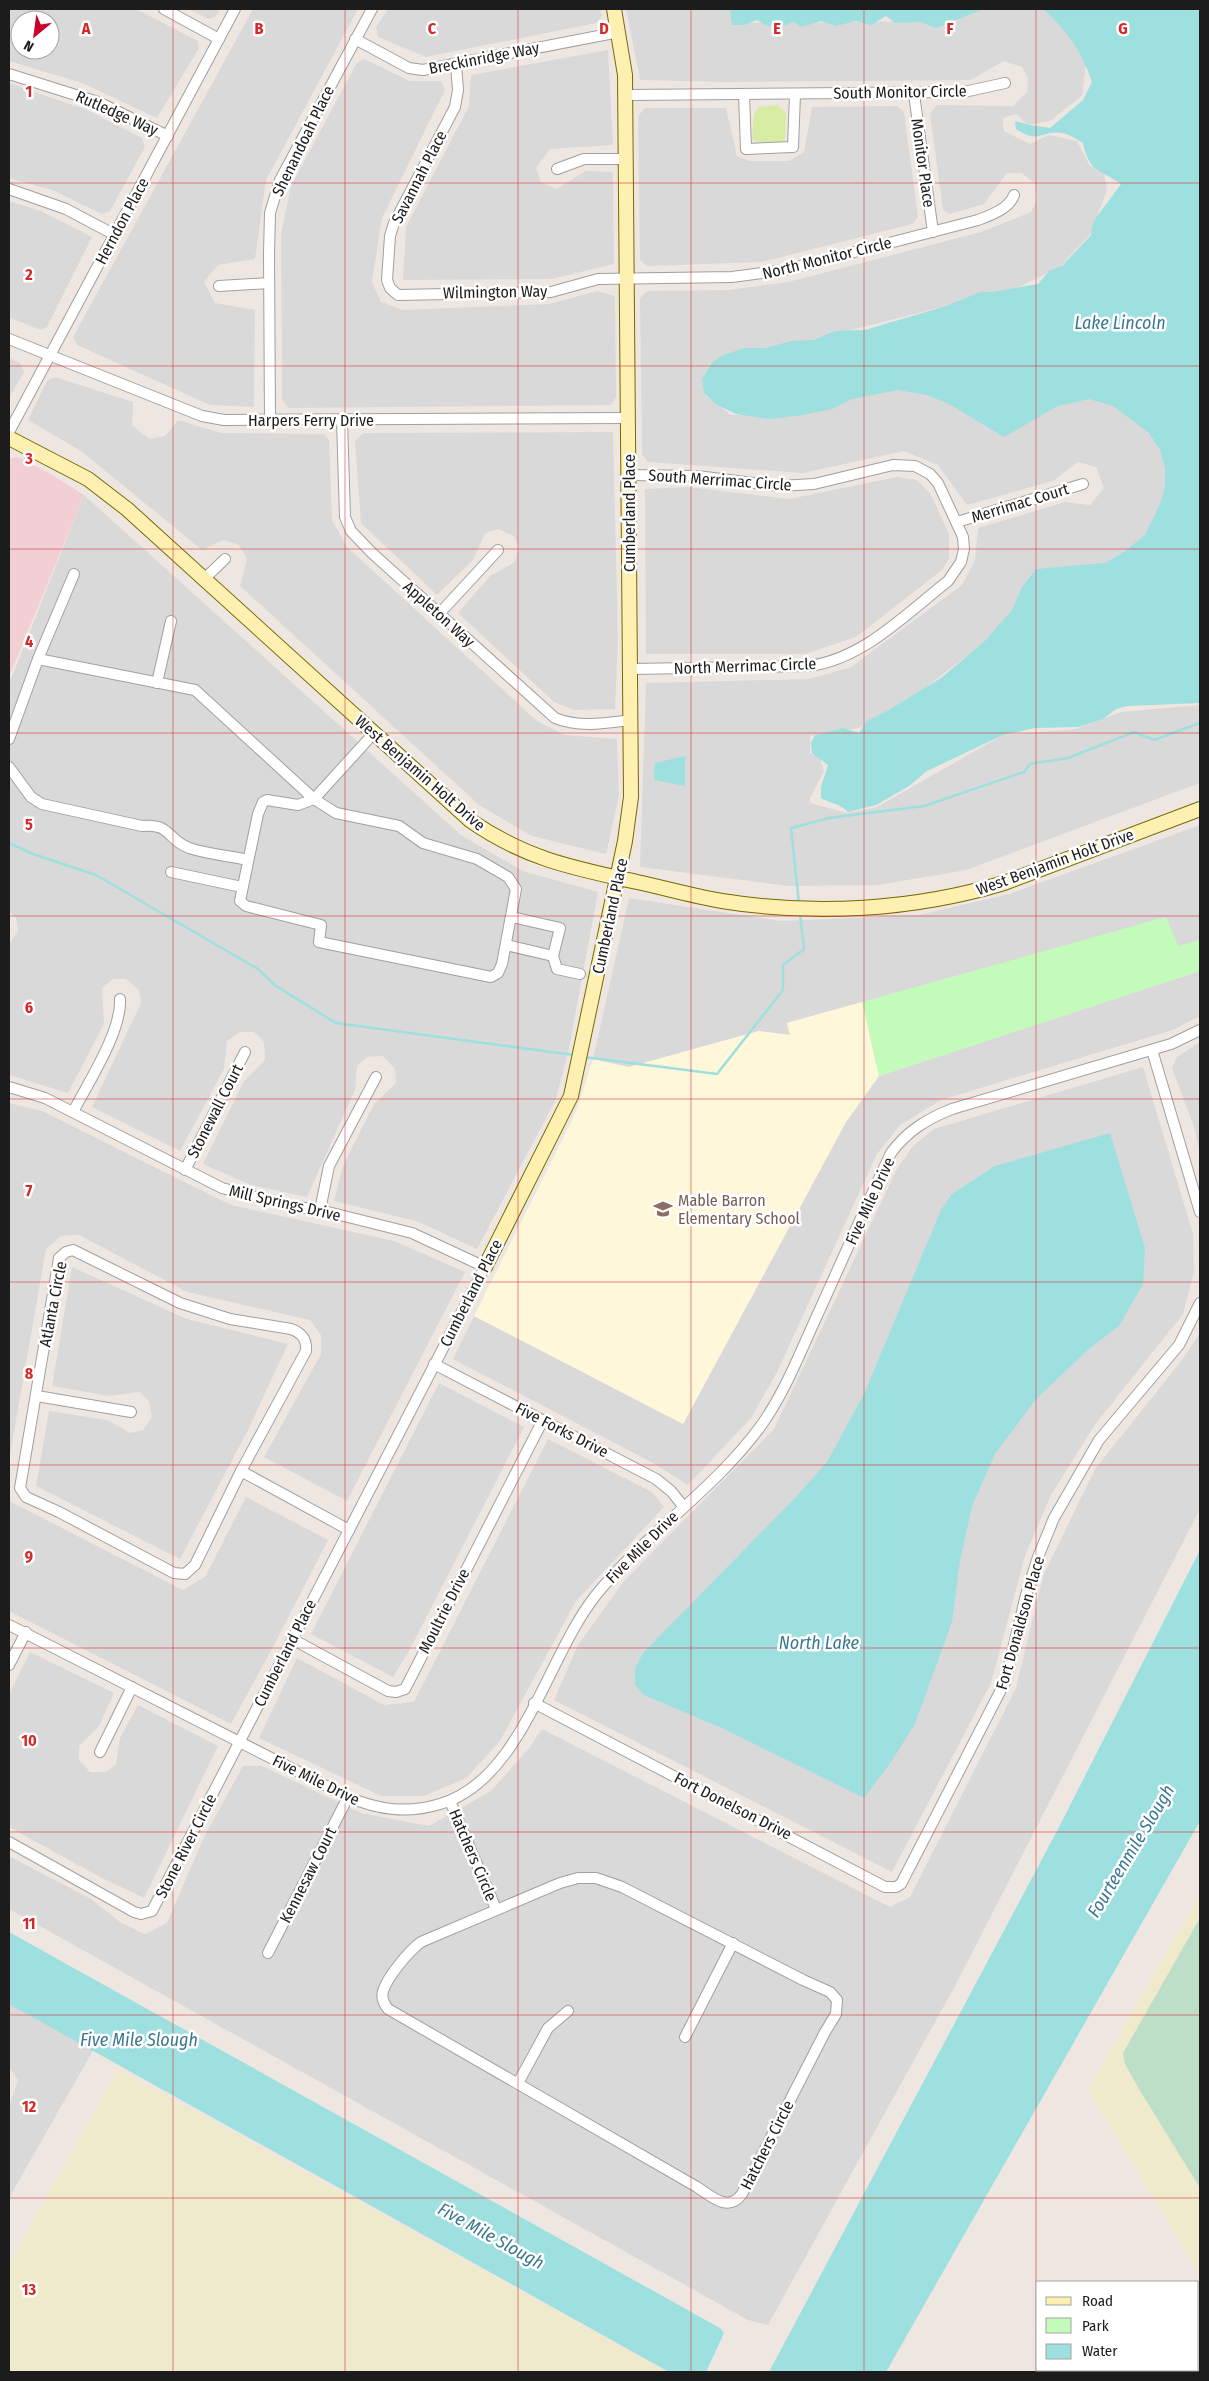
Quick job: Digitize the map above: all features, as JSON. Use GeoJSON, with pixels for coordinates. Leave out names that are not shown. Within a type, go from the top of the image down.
{"type":"FeatureCollection","features":[{"type":"Feature","properties":{"kind":"street"},"geometry":{"type":"LineString","coordinates":[[164,9],[219,39]]}},
{"type":"Feature","properties":{"kind":"street","name":"Herndon Place"},"geometry":{"type":"LineString","coordinates":[[9,432],[235,9]]}},
{"type":"Feature","properties":{"kind":"street","name":"Shenandoah Place"},"geometry":{"type":"LineString","coordinates":[[270,420],[270,213],[280,180],[372,9]]}},
{"type":"Feature","properties":{"kind":"street","name":"Cumberland Place"},"geometry":{"type":"LineString","coordinates":[[239,1742],[485,1267],[571,1096],[617,878],[631,796],[626,95],[624,63],[614,9]]}},
{"type":"Feature","properties":{"kind":"street","name":"Breckinridge Way"},"geometry":{"type":"LineString","coordinates":[[355,40],[409,68],[422,70],[618,32]]}},
{"type":"Feature","properties":{"kind":"street","name":"Savannah Place"},"geometry":{"type":"LineString","coordinates":[[392,290],[387,280],[390,236],[394,223],[455,107],[458,90],[456,64]]}},
{"type":"Feature","properties":{"kind":"street","name":"Rutledge Way"},"geometry":{"type":"LineString","coordinates":[[9,74],[98,102],[168,136]]}},
{"type":"Feature","properties":{"kind":"street","name":"South Monitor Circle"},"geometry":{"type":"LineString","coordinates":[[626,95],[914,94],[964,92],[1005,83]]}},
{"type":"Feature","properties":{"kind":"street"},"geometry":{"type":"LineString","coordinates":[[744,94],[746,149],[793,147],[795,94]]}},
{"type":"Feature","properties":{"kind":"street","name":"Monitor Place"},"geometry":{"type":"LineString","coordinates":[[914,94],[933,232]]}},
{"type":"Feature","properties":{"kind":"street"},"geometry":{"type":"LineString","coordinates":[[557,168],[584,159],[626,159]]}},
{"type":"Feature","properties":{"kind":"street"},"geometry":{"type":"LineString","coordinates":[[9,189],[66,209],[115,235]]}},
{"type":"Feature","properties":{"kind":"street","name":"North Monitor Circle"},"geometry":{"type":"LineString","coordinates":[[628,279],[753,276],[785,270],[990,216],[1012,201],[1014,195]]}},
{"type":"Feature","properties":{"kind":"street","name":"Wilmington Way"},"geometry":{"type":"LineString","coordinates":[[392,290],[398,294],[405,295],[540,292],[566,288],[598,279],[628,279]]}},
{"type":"Feature","properties":{"kind":"street"},"geometry":{"type":"LineString","coordinates":[[219,286],[269,283]]}},
{"type":"Feature","properties":{"kind":"street","name":"Harpers Ferry Drive"},"geometry":{"type":"LineString","coordinates":[[9,339],[202,416],[224,420],[629,418]]}},
{"type":"Feature","properties":{"kind":"street","name":"Appleton Way"},"geometry":{"type":"LineString","coordinates":[[342,420],[345,517],[349,528],[372,553],[555,718],[577,723],[631,720]]}},
{"type":"Feature","properties":{"kind":"street","name":"West Benjamin Holt Drive"},"geometry":{"type":"LineString","coordinates":[[9,438],[88,479],[127,509],[447,800],[497,839],[546,860],[722,901],[769,906],[846,908],[906,904],[973,892],[1004,883],[1200,809]]}},
{"type":"Feature","properties":{"kind":"street","name":"South Merrimac Circle"},"geometry":{"type":"LineString","coordinates":[[629,475],[697,476],[779,486],[814,484],[893,465],[909,465],[925,471],[935,479],[957,522]]}},
{"type":"Feature","properties":{"kind":"street","name":"Merrimac Court"},"geometry":{"type":"LineString","coordinates":[[957,522],[1083,484]]}},
{"type":"Feature","properties":{"kind":"street","name":"North Merrimac Circle"},"geometry":{"type":"LineString","coordinates":[[631,669],[808,666],[830,662],[845,656],[865,645],[954,575],[961,562],[964,549],[963,537],[957,522]]}},
{"type":"Feature","properties":{"kind":"street"},"geometry":{"type":"LineString","coordinates":[[439,614],[498,550]]}},
{"type":"Feature","properties":{"kind":"street"},"geometry":{"type":"LineString","coordinates":[[204,579],[225,559]]}},
{"type":"Feature","properties":{"kind":"street"},"geometry":{"type":"LineString","coordinates":[[9,739],[38,659],[74,574]]}},
{"type":"Feature","properties":{"kind":"street"},"geometry":{"type":"LineString","coordinates":[[158,683],[171,621]]}},
{"type":"Feature","properties":{"kind":"street"},"geometry":{"type":"LineString","coordinates":[[38,659],[201,693],[314,798],[336,813],[400,826],[423,843],[477,859],[508,877],[516,889],[512,917],[502,964],[498,973],[492,977],[319,942],[321,925],[246,906],[240,901],[263,802],[267,800],[298,805],[314,798],[374,733]]}},
{"type":"Feature","properties":{"kind":"street"},"geometry":{"type":"LineString","coordinates":[[9,767],[31,797],[42,804],[142,826],[156,824],[169,832],[180,844],[192,849],[248,860]]}},
{"type":"Feature","properties":{"kind":"street"},"geometry":{"type":"LineString","coordinates":[[171,872],[242,887]]}},
{"type":"Feature","properties":{"kind":"street"},"geometry":{"type":"LineString","coordinates":[[512,917],[560,928],[553,956],[557,969],[580,974]]}},
{"type":"Feature","properties":{"kind":"street"},"geometry":{"type":"LineString","coordinates":[[506,945],[553,956]]}},
{"type":"Feature","properties":{"kind":"street"},"geometry":{"type":"LineString","coordinates":[[73,1112],[114,1032],[121,1012],[120,1000]]}},
{"type":"Feature","properties":{"kind":"street","name":"Five Mile Drive"},"geometry":{"type":"LineString","coordinates":[[9,1625],[348,1797],[372,1806],[402,1810],[427,1808],[450,1801],[480,1783],[501,1762],[568,1639],[595,1596],[615,1573],[735,1456],[759,1427],[776,1401],[891,1153],[906,1136],[925,1121],[952,1109],[1152,1050],[1183,1040],[1200,1030]]}},
{"type":"Feature","properties":{"kind":"street"},"geometry":{"type":"LineString","coordinates":[[1152,1050],[1196,1180],[1200,1212]]}},
{"type":"Feature","properties":{"kind":"street","name":"Stonewall Court"},"geometry":{"type":"LineString","coordinates":[[185,1170],[245,1052]]}},
{"type":"Feature","properties":{"kind":"street"},"geometry":{"type":"LineString","coordinates":[[320,1210],[329,1166],[376,1077]]}},
{"type":"Feature","properties":{"kind":"street","name":"Mill Springs Drive"},"geometry":{"type":"LineString","coordinates":[[9,1087],[45,1098],[222,1188],[243,1195],[290,1206],[320,1210],[412,1233],[485,1267]]}},
{"type":"Feature","properties":{"kind":"street","name":"Atlanta Circle"},"geometry":{"type":"LineString","coordinates":[[73,1250],[180,1303],[230,1318],[297,1331],[304,1338],[306,1351],[241,1472],[195,1565],[185,1574],[174,1573],[23,1494],[20,1480],[37,1396],[59,1258],[66,1252],[73,1250]]}},
{"type":"Feature","properties":{"kind":"street","name":"Fort Donaldson Place"},"geometry":{"type":"LineString","coordinates":[[918,1853],[1004,1682],[1026,1595],[1038,1557],[1054,1518],[1099,1440],[1179,1345],[1200,1304]]}},
{"type":"Feature","properties":{"kind":"street","name":"Five Forks Drive"},"geometry":{"type":"LineString","coordinates":[[434,1364],[656,1479],[671,1491],[683,1506]]}},
{"type":"Feature","properties":{"kind":"street"},"geometry":{"type":"LineString","coordinates":[[37,1396],[131,1412]]}},
{"type":"Feature","properties":{"kind":"street","name":"Moultrie Drive"},"geometry":{"type":"LineString","coordinates":[[292,1639],[388,1691],[396,1692],[405,1689],[543,1420]]}},
{"type":"Feature","properties":{"kind":"street"},"geometry":{"type":"LineString","coordinates":[[241,1472],[349,1530]]}},
{"type":"Feature","properties":{"kind":"street"},"geometry":{"type":"LineString","coordinates":[[9,1665],[26,1632]]}},
{"type":"Feature","properties":{"kind":"street"},"geometry":{"type":"LineString","coordinates":[[100,1752],[132,1687]]}},
{"type":"Feature","properties":{"kind":"street","name":"Fort Donelson Drive"},"geometry":{"type":"LineString","coordinates":[[534,1704],[864,1874],[885,1887],[896,1887],[903,1882],[918,1853]]}},
{"type":"Feature","properties":{"kind":"street","name":"Stone River Circle"},"geometry":{"type":"LineString","coordinates":[[9,1842],[134,1912],[147,1914],[157,1904],[239,1742]]}},
{"type":"Feature","properties":{"kind":"street","name":"Kennesaw Court"},"geometry":{"type":"LineString","coordinates":[[268,1954],[348,1797]]}},
{"type":"Feature","properties":{"kind":"street","name":"Hatchers Circle"},"geometry":{"type":"LineString","coordinates":[[450,1801],[496,1909]]}},
{"type":"Feature","properties":{"kind":"street","name":"Hatchers Circle"},"geometry":{"type":"LineString","coordinates":[[596,1878],[622,1886],[733,1943],[830,1992],[837,2000],[838,2007],[742,2194],[729,2204],[720,2202],[697,2186],[388,2009],[382,1998],[383,1991],[401,1963],[416,1946],[434,1935],[569,1880],[596,1878]]}},
{"type":"Feature","properties":{"kind":"street"},"geometry":{"type":"LineString","coordinates":[[685,2037],[733,1943]]}},
{"type":"Feature","properties":{"kind":"street"},"geometry":{"type":"LineString","coordinates":[[518,2083],[548,2028],[568,2011]]}},
{"type":"Feature","properties":{"kind":"shaded area"},"geometry":{"type":"Polygon","coordinates":[[[9,9],[136,9],[198,41],[199,48],[157,118],[82,83],[9,61],[9,9]]]}},
{"type":"Feature","properties":{"kind":"shaded area"},"geometry":{"type":"Polygon","coordinates":[[[188,9],[220,9],[216,16],[209,19],[188,9]]]}},
{"type":"Feature","properties":{"kind":"shaded area"},"geometry":{"type":"Polygon","coordinates":[[[253,9],[358,9],[266,180],[255,259],[218,265],[204,282],[215,303],[255,310],[254,407],[210,405],[77,345],[73,337],[253,9]]]}},
{"type":"Feature","properties":{"kind":"shaded area"},"geometry":{"type":"Polygon","coordinates":[[[388,9],[600,9],[602,15],[597,23],[426,57],[378,37],[376,27],[388,9]]]}},
{"type":"Feature","properties":{"kind":"shaded area"},"geometry":{"type":"Polygon","coordinates":[[[626,9],[731,9],[734,23],[956,21],[973,9],[1043,9],[1080,39],[1086,64],[1082,96],[1050,121],[1028,125],[1016,114],[1003,118],[1004,131],[1030,144],[1049,135],[1077,141],[1090,166],[1103,167],[1107,190],[1091,233],[1060,267],[1019,287],[789,346],[729,353],[710,363],[702,379],[705,395],[731,415],[787,414],[895,386],[944,394],[980,414],[995,432],[1078,397],[1116,403],[1149,428],[1168,467],[1166,508],[1146,542],[1003,628],[895,711],[859,728],[810,736],[810,753],[820,757],[824,771],[810,798],[810,803],[847,813],[877,807],[1003,735],[1076,729],[1121,712],[1200,705],[1200,783],[966,870],[878,885],[789,886],[640,867],[646,683],[809,679],[851,667],[962,585],[975,560],[978,528],[1065,502],[1090,505],[1104,488],[1096,467],[1078,462],[1053,481],[967,505],[938,465],[904,451],[803,473],[648,462],[642,454],[640,298],[647,291],[728,290],[788,282],[981,232],[1031,212],[1037,199],[1035,184],[1022,173],[1007,173],[984,204],[950,214],[943,210],[930,114],[937,105],[1013,106],[1027,92],[1028,78],[1022,67],[1004,61],[970,80],[726,82],[640,80],[626,9]]]}},
{"type":"Feature","properties":{"kind":"shaded area"},"geometry":{"type":"Polygon","coordinates":[[[608,50],[613,145],[550,149],[536,168],[541,182],[556,189],[586,171],[613,172],[614,264],[552,279],[403,280],[406,227],[469,106],[471,75],[608,50]]]}},
{"type":"Feature","properties":{"kind":"shaded area"},"geometry":{"type":"Polygon","coordinates":[[[364,59],[410,81],[441,81],[445,90],[382,218],[372,282],[381,302],[403,310],[549,304],[597,291],[615,296],[616,397],[611,405],[289,408],[282,400],[281,234],[291,186],[356,64],[364,59]]]}},
{"type":"Feature","properties":{"kind":"shaded area"},"geometry":{"type":"Polygon","coordinates":[[[9,83],[87,110],[142,138],[145,147],[110,211],[102,214],[52,190],[9,178],[9,83]]]}},
{"type":"Feature","properties":{"kind":"shaded area"},"geometry":{"type":"Polygon","coordinates":[[[897,106],[904,112],[918,217],[912,224],[762,262],[647,266],[640,260],[638,116],[645,108],[726,108],[737,156],[750,161],[789,161],[804,152],[812,107],[897,106]]]}},
{"type":"Feature","properties":{"kind":"shaded area"},"geometry":{"type":"Polygon","coordinates":[[[9,201],[41,211],[92,237],[47,327],[40,330],[9,317],[9,201]]]}},
{"type":"Feature","properties":{"kind":"shaded area"},"geometry":{"type":"Polygon","coordinates":[[[9,358],[20,363],[24,372],[9,398],[9,358]]]}},
{"type":"Feature","properties":{"kind":"shaded area"},"geometry":{"type":"Polygon","coordinates":[[[55,377],[133,402],[132,425],[149,439],[165,436],[178,420],[221,433],[324,434],[329,440],[332,520],[347,547],[537,721],[565,735],[617,739],[619,796],[606,854],[532,836],[479,805],[240,586],[247,559],[239,545],[223,540],[202,550],[81,451],[28,420],[47,381],[55,377]]]}},
{"type":"Feature","properties":{"kind":"shaded area"},"geometry":{"type":"Polygon","coordinates":[[[613,432],[618,639],[615,709],[574,710],[554,702],[458,613],[490,576],[514,563],[519,548],[514,536],[499,529],[485,533],[473,560],[437,595],[361,523],[355,441],[363,433],[613,432]]]}},
{"type":"Feature","properties":{"kind":"shaded area"},"geometry":{"type":"Polygon","coordinates":[[[17,457],[49,473],[84,495],[9,677],[9,459],[17,457]]]}},
{"type":"Feature","properties":{"kind":"shaded area"},"geometry":{"type":"Polygon","coordinates":[[[897,477],[917,480],[930,493],[949,534],[949,559],[942,570],[856,637],[805,654],[646,654],[645,489],[688,487],[789,499],[897,477]]]}},
{"type":"Feature","properties":{"kind":"shaded area"},"geometry":{"type":"Polygon","coordinates":[[[84,495],[461,835],[523,871],[598,892],[568,1054],[555,1101],[477,1249],[419,1222],[334,1201],[342,1168],[374,1104],[396,1083],[395,1069],[383,1056],[367,1057],[357,1066],[355,1090],[307,1197],[251,1185],[203,1164],[244,1081],[265,1060],[264,1042],[254,1032],[240,1032],[227,1041],[224,1069],[180,1151],[92,1107],[141,1003],[139,990],[126,979],[113,979],[102,988],[104,1024],[68,1093],[9,1075],[9,944],[18,931],[16,917],[9,912],[9,678],[11,679],[84,495]]]}},
{"type":"Feature","properties":{"kind":"shaded area"},"geometry":{"type":"Polygon","coordinates":[[[1200,825],[1200,940],[1178,947],[1166,918],[787,1023],[790,1035],[759,1031],[629,1067],[593,1059],[629,898],[781,921],[919,915],[1009,894],[1200,825]]]}},
{"type":"Feature","properties":{"kind":"shaded area"},"geometry":{"type":"Polygon","coordinates":[[[1200,971],[1200,1016],[1173,1030],[941,1100],[900,1125],[877,1154],[777,1372],[751,1418],[688,1485],[653,1463],[453,1359],[474,1316],[683,1424],[846,1122],[879,1076],[1200,971]]]}},
{"type":"Feature","properties":{"kind":"shaded area","name":"Mable Barron Elementary School"},"geometry":{"type":"Polygon","coordinates":[[[862,1002],[879,1076],[846,1122],[683,1424],[474,1316],[576,1112],[593,1059],[629,1067],[759,1031],[790,1035],[787,1023],[862,1002]]]}},
{"type":"Feature","properties":{"kind":"shaded area"},"geometry":{"type":"Polygon","coordinates":[[[1200,1042],[1200,1154],[1194,1127],[1172,1068],[1177,1057],[1200,1042]]]}},
{"type":"Feature","properties":{"kind":"shaded area"},"geometry":{"type":"Polygon","coordinates":[[[1143,1067],[1193,1234],[1194,1272],[1183,1314],[1094,1426],[1051,1495],[1025,1556],[991,1683],[892,1872],[554,1700],[578,1645],[624,1581],[774,1429],[897,1169],[913,1146],[934,1129],[1143,1067]]]}},
{"type":"Feature","properties":{"kind":"shaded area"},"geometry":{"type":"Polygon","coordinates":[[[9,1103],[42,1111],[231,1205],[394,1241],[465,1272],[347,1501],[264,1457],[321,1354],[321,1335],[310,1320],[187,1292],[79,1235],[61,1236],[46,1249],[9,1461],[9,1103]]]}},
{"type":"Feature","properties":{"kind":"shaded area"},"geometry":{"type":"Polygon","coordinates":[[[72,1267],[187,1319],[288,1344],[248,1430],[180,1559],[36,1486],[49,1411],[107,1420],[130,1433],[143,1430],[152,1417],[149,1401],[139,1392],[109,1396],[52,1386],[72,1267]]]}},
{"type":"Feature","properties":{"kind":"shaded area"},"geometry":{"type":"Polygon","coordinates":[[[1200,1333],[1200,1509],[956,1984],[768,2325],[748,2320],[9,1909],[9,1856],[91,1899],[120,1922],[145,1934],[167,1923],[204,1837],[243,1766],[262,1766],[361,1813],[429,1826],[491,1791],[530,1747],[542,1729],[890,1907],[910,1897],[1016,1688],[1043,1576],[1095,1469],[1182,1360],[1200,1333]]]}},
{"type":"Feature","properties":{"kind":"shaded area"},"geometry":{"type":"Polygon","coordinates":[[[439,1383],[524,1427],[409,1651],[393,1677],[311,1634],[439,1383]]]}},
{"type":"Feature","properties":{"kind":"shaded area"},"geometry":{"type":"Polygon","coordinates":[[[548,1439],[652,1492],[664,1507],[576,1601],[500,1741],[466,1778],[424,1796],[381,1796],[259,1738],[297,1658],[384,1705],[414,1702],[548,1439]]]}},
{"type":"Feature","properties":{"kind":"shaded area"},"geometry":{"type":"Polygon","coordinates":[[[9,1494],[11,1502],[183,1590],[205,1577],[246,1497],[328,1540],[231,1724],[9,1611],[9,1494]]]}},
{"type":"Feature","properties":{"kind":"shaded area"},"geometry":{"type":"Polygon","coordinates":[[[30,1652],[114,1693],[99,1726],[79,1746],[79,1760],[90,1772],[106,1772],[116,1764],[120,1738],[138,1705],[218,1746],[144,1898],[100,1877],[9,1827],[9,1694],[30,1652]]]}},
{"type":"Feature","properties":{"kind":"shaded area"},"geometry":{"type":"Polygon","coordinates":[[[1200,1894],[1200,2275],[1088,2090],[1200,1894]]]}},
{"type":"Feature","properties":{"kind":"shaded area"},"geometry":{"type":"Polygon","coordinates":[[[9,1998],[95,2047],[9,2198],[9,2107],[18,2080],[9,2067],[9,1998]]]}},
{"type":"Feature","properties":{"kind":"shaded area"},"geometry":{"type":"Polygon","coordinates":[[[118,2069],[667,2372],[9,2372],[9,2264],[118,2069]]]}},
{"type":"Feature","properties":{"kind":"green space"},"geometry":{"type":"Polygon","coordinates":[[[778,105],[786,113],[785,142],[757,142],[752,139],[754,114],[759,107],[778,105]]]}},
{"type":"Feature","properties":{"kind":"green space"},"geometry":{"type":"Polygon","coordinates":[[[1166,917],[1178,946],[1200,940],[1200,971],[879,1076],[862,1002],[1166,917]]]}},
{"type":"Feature","properties":{"kind":"green space"},"geometry":{"type":"Polygon","coordinates":[[[1200,1918],[1200,2188],[1139,2089],[1125,2064],[1123,2053],[1200,1918]]]}},
{"type":"Feature","properties":{"kind":"water"},"geometry":{"type":"Polygon","coordinates":[[[730,9],[984,9],[936,28],[921,22],[895,23],[886,16],[871,25],[856,21],[836,26],[821,21],[802,27],[793,22],[775,27],[757,20],[744,25],[732,25],[730,9]]]}},
{"type":"Feature","properties":{"kind":"water","name":"Lake Lincoln"},"geometry":{"type":"Polygon","coordinates":[[[1043,9],[1200,9],[1200,703],[1127,706],[1116,709],[1103,719],[1079,727],[1035,728],[1003,735],[927,771],[909,786],[876,805],[848,812],[839,805],[821,798],[821,787],[828,765],[812,753],[811,743],[815,735],[843,728],[859,733],[867,721],[941,678],[985,641],[1012,610],[1022,587],[1036,569],[1106,563],[1145,535],[1160,504],[1165,487],[1165,468],[1160,450],[1149,433],[1113,406],[1089,399],[1058,406],[1004,437],[949,404],[927,395],[898,390],[852,399],[832,409],[803,415],[769,419],[736,414],[717,405],[704,393],[702,379],[711,363],[723,355],[745,348],[765,348],[792,341],[814,340],[835,331],[865,330],[949,305],[980,292],[992,292],[1038,284],[1049,271],[1062,266],[1091,235],[1093,222],[1121,184],[1096,169],[1089,160],[1083,143],[1072,137],[1065,134],[1049,133],[1036,137],[1024,134],[1016,129],[1015,121],[1050,128],[1083,100],[1092,82],[1073,42],[1043,9]]]}},
{"type":"Feature","properties":{"kind":"water"},"geometry":{"type":"Polygon","coordinates":[[[685,756],[685,786],[654,780],[655,763],[685,756]]]}},
{"type":"Feature","properties":{"kind":"water","name":"North Lake"},"geometry":{"type":"Polygon","coordinates":[[[1110,1133],[1145,1248],[1143,1284],[1119,1326],[1090,1348],[1037,1398],[995,1454],[972,1506],[960,1561],[952,1622],[915,1724],[891,1762],[864,1798],[724,1729],[644,1695],[635,1685],[635,1668],[643,1653],[795,1498],[827,1462],[864,1394],[941,1210],[952,1194],[995,1166],[1110,1133]]]}},
{"type":"Feature","properties":{"kind":"water","name":"Fourteenmile Slough"},"geometry":{"type":"Polygon","coordinates":[[[1200,1550],[1200,1821],[886,2372],[769,2372],[1058,1829],[1200,1550]]]}},
{"type":"Feature","properties":{"kind":"water","name":"Five Mile Slough"},"geometry":{"type":"Polygon","coordinates":[[[9,1932],[720,2328],[724,2333],[706,2372],[669,2372],[9,2004],[9,1932]]]}},
{"type":"Feature","properties":{"kind":"waterway"},"geometry":{"type":"LineString","coordinates":[[799,904],[791,828],[829,818],[924,806],[1024,772],[1030,764],[1068,758],[1134,732],[1154,740],[1200,723]]}},
{"type":"Feature","properties":{"kind":"waterway"},"geometry":{"type":"LineString","coordinates":[[9,843],[33,854],[96,875],[258,969],[276,986],[336,1023],[574,1055]]}},
{"type":"Feature","properties":{"kind":"waterway"},"geometry":{"type":"LineString","coordinates":[[584,1057],[717,1074],[783,990],[783,965],[804,949],[800,914]]}},
{"type":"Feature","properties":{"kind":"place","name":"Mable Barron Elementary School"},"geometry":{"type":"Point","coordinates":[663,1209]}}]}
